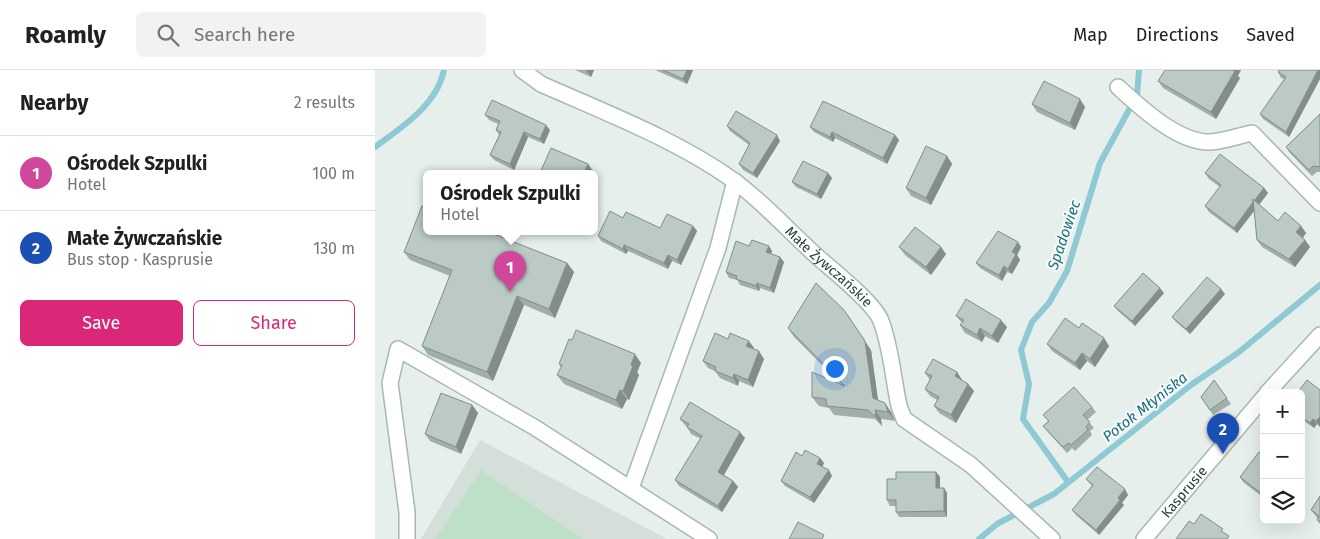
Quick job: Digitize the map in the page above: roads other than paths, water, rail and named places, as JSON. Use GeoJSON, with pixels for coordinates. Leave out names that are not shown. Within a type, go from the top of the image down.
{"type":"FeatureCollection","features":[{"type":"Feature","properties":{"kind":"street","name":"Małe Żywczańskie"},"geometry":{"type":"LineString","coordinates":[[522,70],[541,84],[677,146],[735,181],[855,289],[881,319],[899,406],[904,419],[971,465],[1052,539]]}},
{"type":"Feature","properties":{"kind":"street"},"geometry":{"type":"LineString","coordinates":[[1118,87],[1173,130],[1191,139],[1207,142],[1252,133],[1320,203]]}},
{"type":"Feature","properties":{"kind":"street"},"geometry":{"type":"LineString","coordinates":[[631,488],[718,248],[735,181]]}},
{"type":"Feature","properties":{"kind":"street"},"geometry":{"type":"LineString","coordinates":[[1271,389],[1320,335]]}},
{"type":"Feature","properties":{"kind":"street"},"geometry":{"type":"LineString","coordinates":[[407,539],[407,512],[390,383],[398,349],[534,427],[709,539]]}},
{"type":"Feature","properties":{"kind":"street","name":"Kasprusie"},"geometry":{"type":"LineString","coordinates":[[1144,539],[1260,401]]}},
{"type":"Feature","properties":{"kind":"waterway"},"geometry":{"type":"LineString","coordinates":[[375,147],[407,123],[426,104],[440,83],[444,70]]}},
{"type":"Feature","properties":{"kind":"waterway","name":"Spadowiec"},"geometry":{"type":"LineString","coordinates":[[1068,482],[1023,419],[1029,384],[1021,350],[1032,322],[1049,303],[1067,271],[1100,163],[1137,95],[1139,70]]}},
{"type":"Feature","properties":{"kind":"waterway","name":"Potok Młyniska"},"geometry":{"type":"LineString","coordinates":[[979,539],[997,524],[1054,494],[1191,385],[1239,352],[1320,285]]}},
{"type":"Feature","properties":{"kind":"place","name":"Ośrodek Szpulki"},"geometry":{"type":"Point","coordinates":[510,292]}},
{"type":"Feature","properties":{"kind":"place","name":"Małe Żywczańskie"},"geometry":{"type":"Point","coordinates":[1223,454]}}]}
